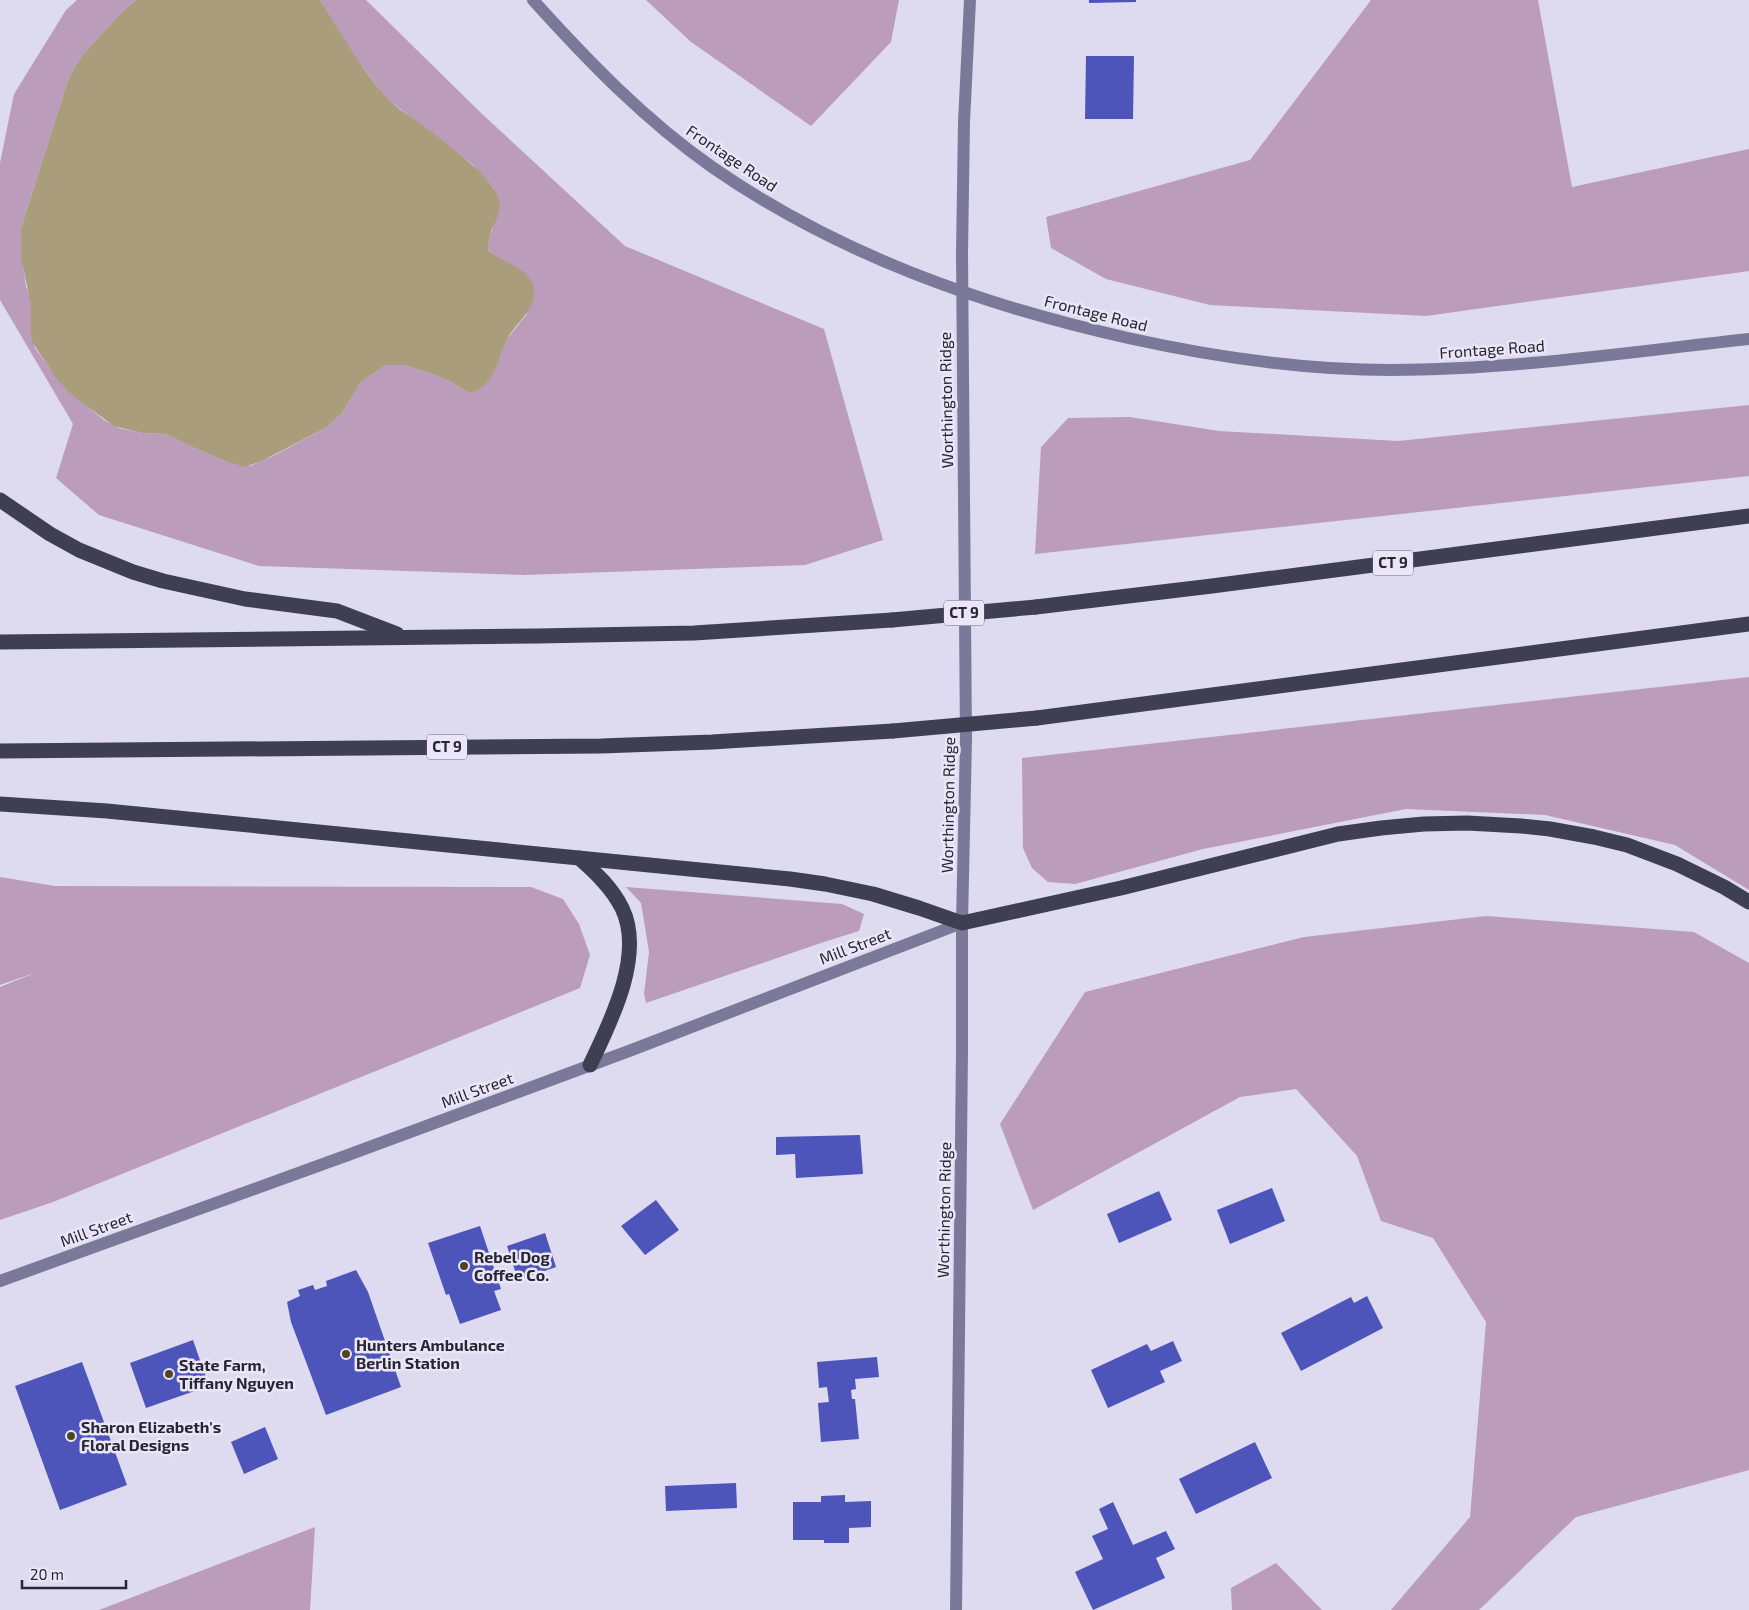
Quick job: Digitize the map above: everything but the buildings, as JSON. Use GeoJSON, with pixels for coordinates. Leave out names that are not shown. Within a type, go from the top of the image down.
{"type":"FeatureCollection","features":[{"type":"Feature","properties":{"kind":"highway"},"geometry":{"type":"LineString","coordinates":[[0,500],[26,519],[72,546],[132,572],[163,581],[245,599],[337,611],[406,638]]}},
{"type":"Feature","properties":{"kind":"highway","name":"CT 9"},"geometry":{"type":"LineString","coordinates":[[0,642],[694,633],[892,620],[1036,607],[1222,585],[1749,516]]}},
{"type":"Feature","properties":{"kind":"highway","name":"CT 9"},"geometry":{"type":"LineString","coordinates":[[0,752],[601,746],[712,742],[893,731],[1037,718],[1749,624]]}},
{"type":"Feature","properties":{"kind":"highway"},"geometry":{"type":"LineString","coordinates":[[0,804],[107,811],[826,884],[882,897],[962,923],[1121,888],[1338,834],[1380,828],[1441,824],[1521,826],[1594,836],[1627,845],[1670,861],[1749,902]]}},
{"type":"Feature","properties":{"kind":"highway"},"geometry":{"type":"LineString","coordinates":[[580,858],[606,884],[615,896],[625,917],[630,943],[622,988],[590,1066]]}},
{"type":"Feature","properties":{"kind":"main road","name":"Frontage Road"},"geometry":{"type":"LineString","coordinates":[[533,0],[578,49],[633,103],[676,140],[729,179],[767,203],[821,232],[884,262],[962,292],[1044,318],[1153,344],[1251,360],[1347,369],[1434,369],[1491,366],[1749,338]]}},
{"type":"Feature","properties":{"kind":"main road","name":"Worthington Ridge"},"geometry":{"type":"LineString","coordinates":[[956,1610],[962,923],[966,739],[962,292],[964,131],[970,0]]}},
{"type":"Feature","properties":{"kind":"main road","name":"Mill Street"},"geometry":{"type":"LineString","coordinates":[[0,1280],[590,1066],[962,923]]}},
{"type":"Feature","properties":{"kind":"shaded area"},"geometry":{"type":"Polygon","coordinates":[[[77,0],[136,0],[122,12],[83,54],[69,77],[21,228],[21,252],[26,286],[31,298],[31,336],[35,348],[65,389],[104,420],[119,428],[142,433],[166,434],[225,461],[250,466],[327,427],[342,413],[361,382],[386,365],[404,365],[438,376],[469,393],[485,384],[489,379],[495,369],[506,340],[527,314],[521,270],[499,259],[489,250],[489,238],[493,229],[494,188],[472,164],[386,98],[351,52],[320,0],[366,0],[480,112],[625,246],[824,329],[883,540],[805,565],[524,575],[259,566],[99,515],[56,478],[73,424],[0,300],[0,163],[14,94],[66,10],[77,0]]]}},
{"type":"Feature","properties":{"kind":"shaded area"},"geometry":{"type":"Polygon","coordinates":[[[136,0],[320,0],[359,62],[386,97],[478,170],[492,186],[500,204],[497,218],[489,237],[489,251],[520,269],[530,279],[534,294],[530,308],[507,339],[494,371],[484,385],[469,393],[438,376],[404,365],[386,365],[361,382],[342,413],[327,427],[262,461],[245,467],[225,461],[166,434],[142,433],[114,426],[65,389],[32,342],[31,304],[21,258],[21,228],[69,77],[83,54],[122,12],[136,0]]]}},
{"type":"Feature","properties":{"kind":"shaded area"},"geometry":{"type":"Polygon","coordinates":[[[646,0],[899,0],[891,42],[811,126],[691,42],[646,0]]]}},
{"type":"Feature","properties":{"kind":"shaded area"},"geometry":{"type":"Polygon","coordinates":[[[1371,0],[1538,0],[1572,187],[1749,149],[1749,271],[1426,316],[1210,305],[1106,279],[1051,248],[1046,217],[1250,160],[1371,0]]]}},
{"type":"Feature","properties":{"kind":"shaded area"},"geometry":{"type":"Polygon","coordinates":[[[1749,405],[1749,476],[1035,554],[1041,447],[1068,418],[1130,417],[1219,431],[1398,441],[1749,405]]]}},
{"type":"Feature","properties":{"kind":"shaded area"},"geometry":{"type":"Polygon","coordinates":[[[1749,677],[1749,890],[1675,845],[1545,815],[1406,809],[1203,849],[1075,884],[1048,882],[1032,868],[1023,848],[1022,758],[1749,677]]]}},
{"type":"Feature","properties":{"kind":"shaded area"},"geometry":{"type":"Polygon","coordinates":[[[0,877],[55,886],[531,887],[563,899],[579,924],[590,955],[580,988],[53,1202],[0,1220],[0,987],[37,972],[0,985],[0,877]]]}},
{"type":"Feature","properties":{"kind":"shaded area"},"geometry":{"type":"Polygon","coordinates":[[[626,887],[842,904],[864,914],[859,931],[646,1003],[644,994],[649,952],[641,903],[626,887]]]}},
{"type":"Feature","properties":{"kind":"shaded area"},"geometry":{"type":"Polygon","coordinates":[[[1486,916],[1694,932],[1749,963],[1749,1470],[1576,1517],[1479,1610],[1391,1610],[1470,1517],[1486,1322],[1433,1238],[1381,1221],[1357,1156],[1296,1089],[1240,1097],[1033,1210],[1000,1124],[1085,992],[1304,937],[1486,916]]]}},
{"type":"Feature","properties":{"kind":"shaded area"},"geometry":{"type":"Polygon","coordinates":[[[315,1527],[310,1610],[99,1610],[315,1527]]]}},
{"type":"Feature","properties":{"kind":"shaded area"},"geometry":{"type":"Polygon","coordinates":[[[1276,1563],[1322,1610],[1232,1610],[1231,1588],[1276,1563]]]}},
{"type":"Feature","properties":{"kind":"place","name":"Rebel Dog Coffee Co."},"geometry":{"type":"Point","coordinates":[464,1266]}},
{"type":"Feature","properties":{"kind":"place","name":"Hunters Ambulance Berlin Station"},"geometry":{"type":"Point","coordinates":[346,1354]}},
{"type":"Feature","properties":{"kind":"place","name":"State Farm, Tiffany Nguyen"},"geometry":{"type":"Point","coordinates":[169,1374]}},
{"type":"Feature","properties":{"kind":"place","name":"Sharon Elizabeth's Floral Designs"},"geometry":{"type":"Point","coordinates":[71,1436]}}]}
